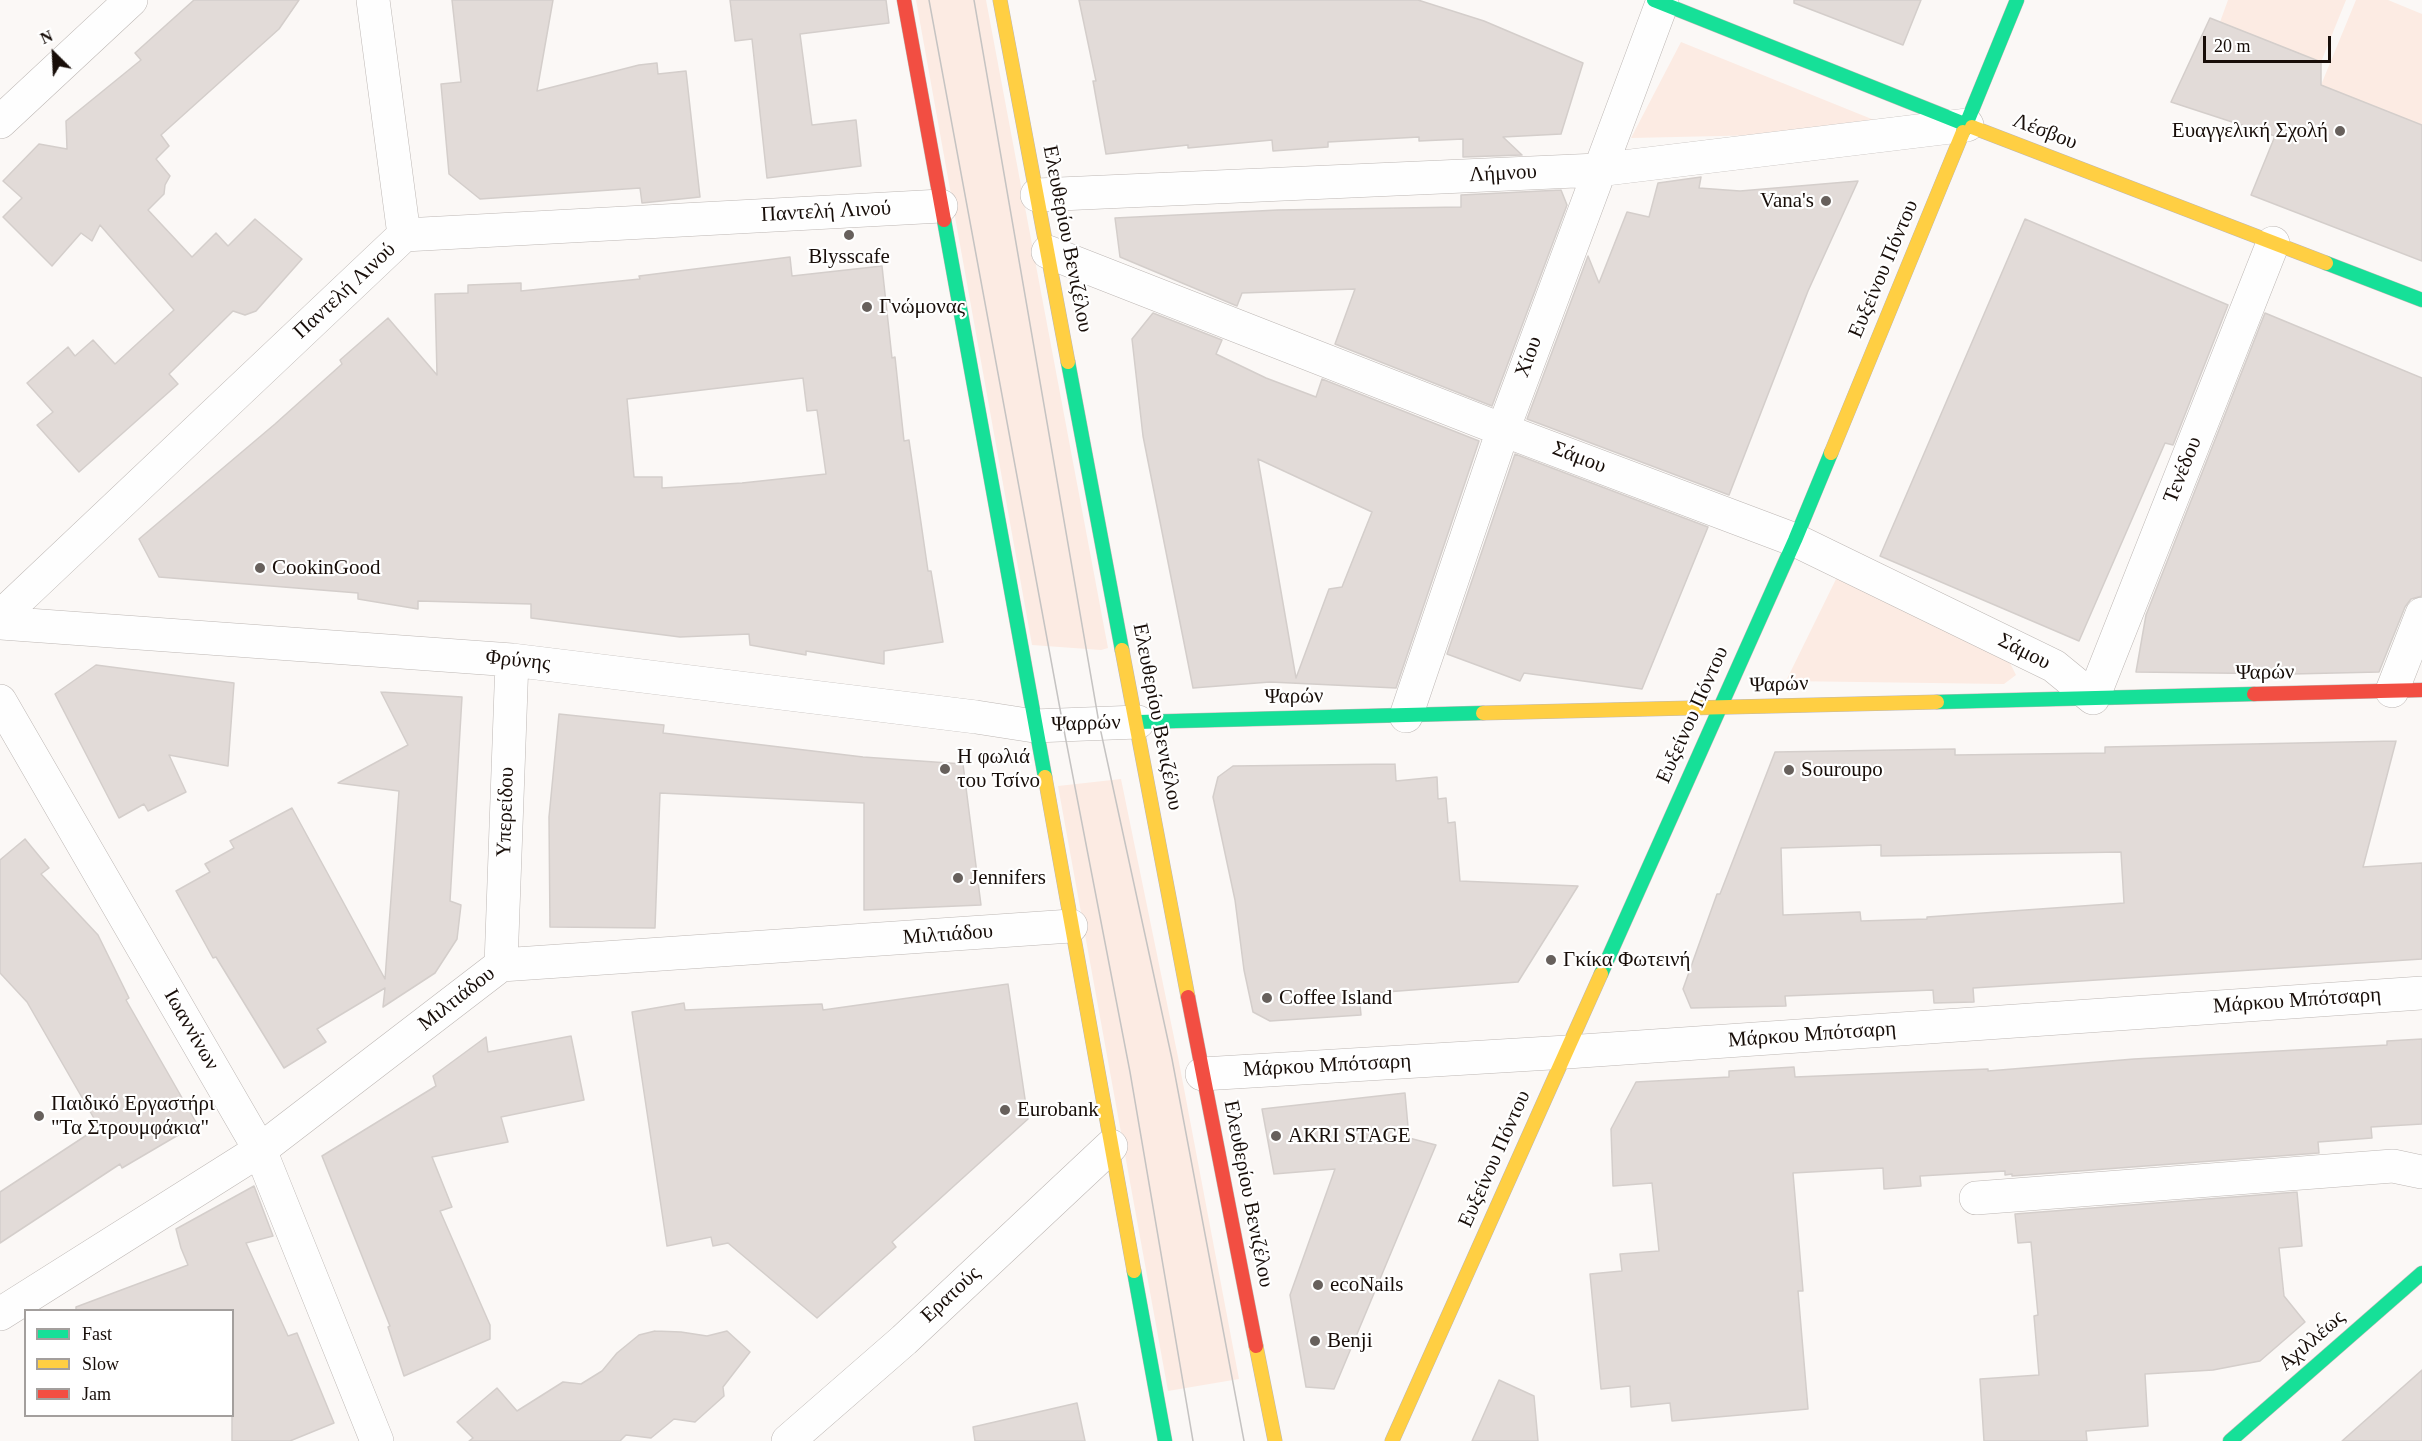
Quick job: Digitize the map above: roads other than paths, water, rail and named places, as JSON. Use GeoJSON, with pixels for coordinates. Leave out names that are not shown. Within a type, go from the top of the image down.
{"type":"FeatureCollection","features":[{"type":"Feature","properties":{"kind":"street"},"geometry":{"type":"LineString","coordinates":[[0,122],[132,0]]}},
{"type":"Feature","properties":{"kind":"street"},"geometry":{"type":"LineString","coordinates":[[373,0],[404,235]]}},
{"type":"Feature","properties":{"kind":"street"},"geometry":{"type":"LineString","coordinates":[[904,0],[1165,1441]]}},
{"type":"Feature","properties":{"kind":"street","name":"Ελευθερίου Βενιζέλου"},"geometry":{"type":"LineString","coordinates":[[1000,0],[1138,722],[1202,1074],[1275,1441]]}},
{"type":"Feature","properties":{"kind":"street","name":"Ευξείνου Πόντου"},"geometry":{"type":"LineString","coordinates":[[1392,1441],[1795,540],[2017,0]]}},
{"type":"Feature","properties":{"kind":"street","name":"Λέσβου"},"geometry":{"type":"LineString","coordinates":[[1658,1],[1967,125],[2422,300]]}},
{"type":"Feature","properties":{"kind":"street","name":"Χίου"},"geometry":{"type":"LineString","coordinates":[[1406,716],[1503,430],[1658,1]]}},
{"type":"Feature","properties":{"kind":"street","name":"Λήμνου"},"geometry":{"type":"LineString","coordinates":[[1037,195],[1598,170],[1967,125]]}},
{"type":"Feature","properties":{"kind":"street","name":"Παντελή Λινού"},"geometry":{"type":"LineString","coordinates":[[0,617],[404,235],[940,206]]}},
{"type":"Feature","properties":{"kind":"street","name":"Τενέδου"},"geometry":{"type":"LineString","coordinates":[[2093,698],[2273,243]]}},
{"type":"Feature","properties":{"kind":"street","name":"Σάμου"},"geometry":{"type":"LineString","coordinates":[[1048,252],[1503,430],[1795,540],[2054,666],[2093,698]]}},
{"type":"Feature","properties":{"kind":"street"},"geometry":{"type":"LineString","coordinates":[[2407,691],[2422,614]]}},
{"type":"Feature","properties":{"kind":"street","name":"Φρύνης"},"geometry":{"type":"LineString","coordinates":[[0,623],[512,660],[1034,726]]}},
{"type":"Feature","properties":{"kind":"street","name":"Υπερείδου"},"geometry":{"type":"LineString","coordinates":[[501,965],[512,660]]}},
{"type":"Feature","properties":{"kind":"street","name":"Ψαρών"},"geometry":{"type":"LineString","coordinates":[[1138,722],[2407,691]]}},
{"type":"Feature","properties":{"kind":"street","name":"Ιωαννίνων"},"geometry":{"type":"LineString","coordinates":[[0,701],[260,1150],[377,1441]]}},
{"type":"Feature","properties":{"kind":"street","name":"Ψαρρών"},"geometry":{"type":"LineString","coordinates":[[1034,726],[1138,722]]}},
{"type":"Feature","properties":{"kind":"street","name":"Μιλτιάδου"},"geometry":{"type":"LineString","coordinates":[[0,1314],[260,1150],[501,965],[1071,926]]}},
{"type":"Feature","properties":{"kind":"street","name":"Μάρκου Μπότσαρη"},"geometry":{"type":"LineString","coordinates":[[1202,1074],[1567,1052],[2422,993]]}},
{"type":"Feature","properties":{"kind":"street","name":"Ερατούς"},"geometry":{"type":"LineString","coordinates":[[788,1441],[904,1340],[1111,1146]]}},
{"type":"Feature","properties":{"kind":"street"},"geometry":{"type":"LineString","coordinates":[[1976,1198],[2393,1166],[2422,1172]]}},
{"type":"Feature","properties":{"kind":"street","name":"Αχιλλέως"},"geometry":{"type":"LineString","coordinates":[[2230,1441],[2422,1273]]}},
{"type":"Feature","properties":{"kind":"tram line"},"geometry":{"type":"LineString","coordinates":[[929,0],[1063,725],[1130,1072],[1193,1441]]}},
{"type":"Feature","properties":{"kind":"tram line"},"geometry":{"type":"LineString","coordinates":[[974,0],[1099,723],[1172,1059],[1244,1441]]}},
{"type":"Feature","properties":{"kind":"place","name":"Ευαγγελική Σχολή"},"geometry":{"type":"Point","coordinates":[2340,131]}},
{"type":"Feature","properties":{"kind":"place","name":"Vana's"},"geometry":{"type":"Point","coordinates":[1826,201]}},
{"type":"Feature","properties":{"kind":"place","name":"Blysscafe"},"geometry":{"type":"Point","coordinates":[849,235]}},
{"type":"Feature","properties":{"kind":"place","name":"Γνώμονας"},"geometry":{"type":"Point","coordinates":[867,307]}},
{"type":"Feature","properties":{"kind":"place","name":"CookinGood"},"geometry":{"type":"Point","coordinates":[260,568]}},
{"type":"Feature","properties":{"kind":"place","name":"Η φωλιά του Τσίνο"},"geometry":{"type":"Point","coordinates":[945,769]}},
{"type":"Feature","properties":{"kind":"place","name":"Souroupo"},"geometry":{"type":"Point","coordinates":[1789,770]}},
{"type":"Feature","properties":{"kind":"place","name":"Jennifers"},"geometry":{"type":"Point","coordinates":[958,878]}},
{"type":"Feature","properties":{"kind":"place","name":"Γκίκα Φωτεινή"},"geometry":{"type":"Point","coordinates":[1551,960]}},
{"type":"Feature","properties":{"kind":"place","name":"Coffee Island"},"geometry":{"type":"Point","coordinates":[1267,998]}},
{"type":"Feature","properties":{"kind":"place","name":"Eurobank"},"geometry":{"type":"Point","coordinates":[1005,1110]}},
{"type":"Feature","properties":{"kind":"place","name":"Παιδικό Εργαστήρι \"Τα Στρουμφάκια\""},"geometry":{"type":"Point","coordinates":[39,1116]}},
{"type":"Feature","properties":{"kind":"place","name":"AKRI STAGE"},"geometry":{"type":"Point","coordinates":[1276,1136]}},
{"type":"Feature","properties":{"kind":"place","name":"ecoNails"},"geometry":{"type":"Point","coordinates":[1318,1285]}},
{"type":"Feature","properties":{"kind":"place","name":"Benji"},"geometry":{"type":"Point","coordinates":[1315,1341]}}]}
